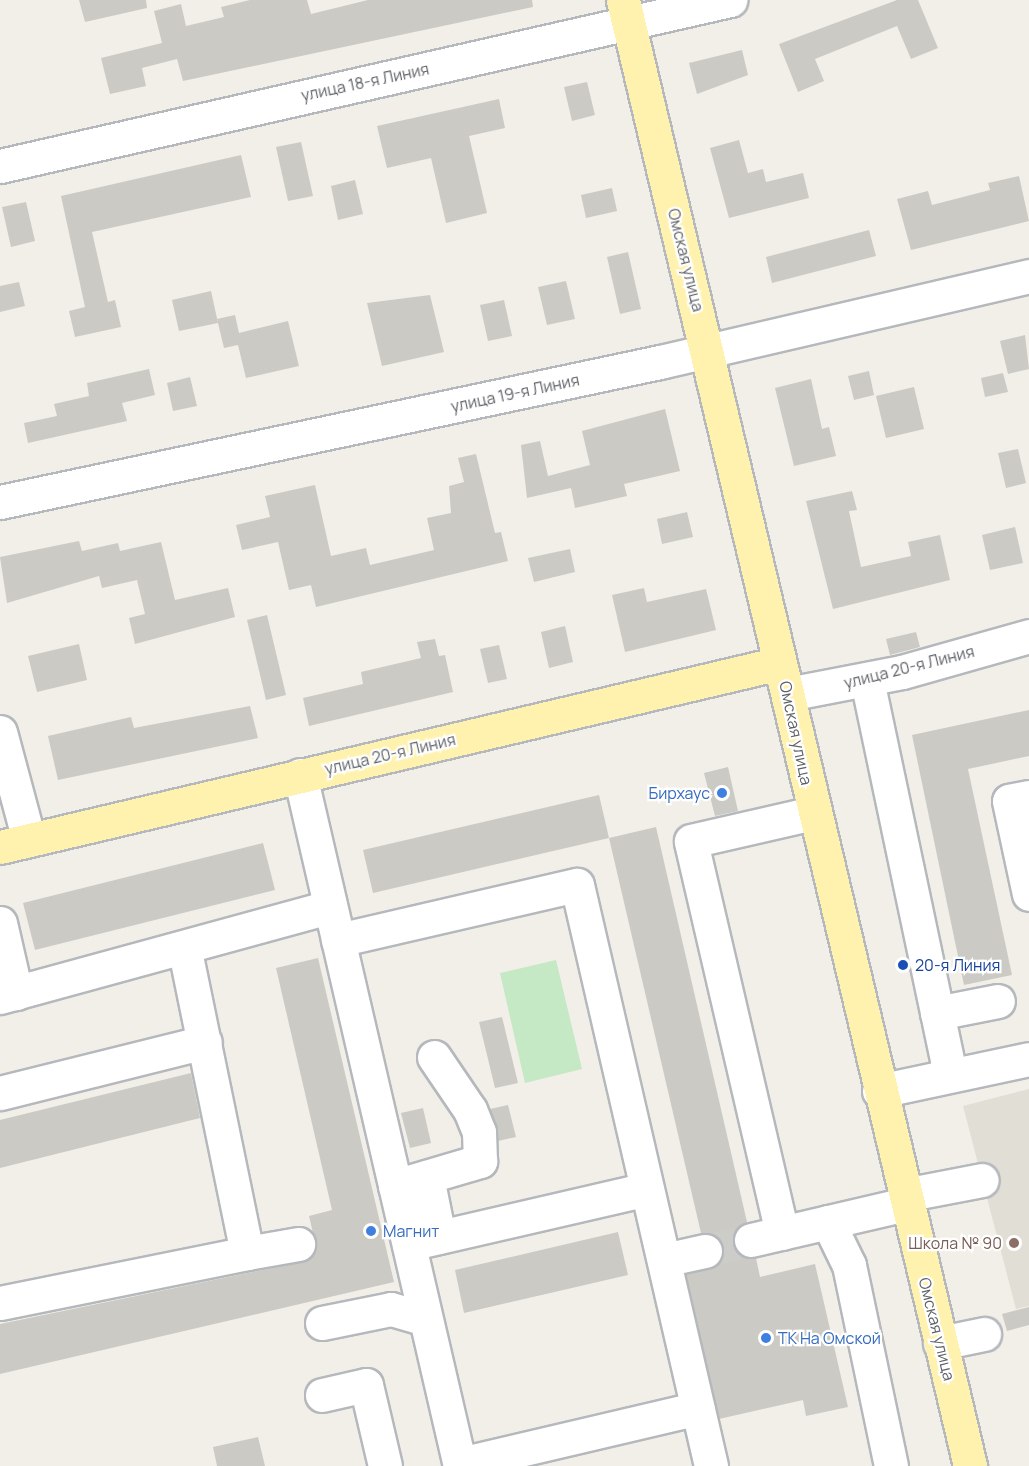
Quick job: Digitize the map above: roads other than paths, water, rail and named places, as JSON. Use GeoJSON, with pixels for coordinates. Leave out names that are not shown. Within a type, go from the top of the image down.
{"type":"FeatureCollection","features":[{"type":"Feature","properties":{"kind":"main road","name":"Омская улица"},"geometry":{"type":"LineString","coordinates":[[626,12],[709,352],[788,694],[813,813],[970,1466]]}},
{"type":"Feature","properties":{"kind":"main road","name":"улица 20-я Линия"},"geometry":{"type":"LineString","coordinates":[[15,844],[780,663]]}},
{"type":"Feature","properties":{"kind":"street","name":"улица 18-я Линия"},"geometry":{"type":"LineString","coordinates":[[0,166],[626,12],[730,0]]}},
{"type":"Feature","properties":{"kind":"street","name":"улица 19-я Линия"},"geometry":{"type":"LineString","coordinates":[[0,502],[709,352],[1029,276]]}},
{"type":"Feature","properties":{"kind":"street","name":"улица 20-я Линия"},"geometry":{"type":"LineString","coordinates":[[788,694],[867,680],[1029,636]]}},
{"type":"Feature","properties":{"kind":"street"},"geometry":{"type":"LineString","coordinates":[[867,680],[950,1074]]}},
{"type":"Feature","properties":{"kind":"street"},"geometry":{"type":"LineString","coordinates":[[0,732],[15,844]]}},
{"type":"Feature","properties":{"kind":"street"},"geometry":{"type":"LineString","coordinates":[[300,776],[395,1186],[424,1240]]}},
{"type":"Feature","properties":{"kind":"street"},"geometry":{"type":"LineString","coordinates":[[1029,797],[1009,801],[1029,894]]}},
{"type":"Feature","properties":{"kind":"street"},"geometry":{"type":"LineString","coordinates":[[813,813],[691,841],[766,1236],[828,1222],[982,1180]]}},
{"type":"Feature","properties":{"kind":"street"},"geometry":{"type":"LineString","coordinates":[[338,940],[577,885],[711,1466]]}},
{"type":"Feature","properties":{"kind":"street"},"geometry":{"type":"LineString","coordinates":[[0,923],[8,995],[330,907]]}},
{"type":"Feature","properties":{"kind":"street"},"geometry":{"type":"LineString","coordinates":[[184,947],[206,1042],[248,1253]]}},
{"type":"Feature","properties":{"kind":"street"},"geometry":{"type":"LineString","coordinates":[[937,1014],[998,1001]]}},
{"type":"Feature","properties":{"kind":"street"},"geometry":{"type":"LineString","coordinates":[[0,1093],[206,1042]]}},
{"type":"Feature","properties":{"kind":"street"},"geometry":{"type":"LineString","coordinates":[[395,1186],[480,1161],[478,1132],[470,1110],[434,1058]]}},
{"type":"Feature","properties":{"kind":"street"},"geometry":{"type":"LineString","coordinates":[[879,1091],[950,1074],[1029,1059]]}},
{"type":"Feature","properties":{"kind":"street"},"geometry":{"type":"LineString","coordinates":[[427,1176],[424,1240],[425,1319],[460,1465],[698,1408]]}},
{"type":"Feature","properties":{"kind":"street"},"geometry":{"type":"LineString","coordinates":[[424,1240],[647,1189]]}},
{"type":"Feature","properties":{"kind":"street"},"geometry":{"type":"LineString","coordinates":[[828,1222],[849,1265],[891,1466]]}},
{"type":"Feature","properties":{"kind":"street"},"geometry":{"type":"LineString","coordinates":[[0,1303],[298,1244]]}},
{"type":"Feature","properties":{"kind":"street"},"geometry":{"type":"LineString","coordinates":[[664,1260],[705,1251]]}},
{"type":"Feature","properties":{"kind":"street"},"geometry":{"type":"LineString","coordinates":[[322,1323],[391,1309],[425,1319]]}},
{"type":"Feature","properties":{"kind":"street"},"geometry":{"type":"LineString","coordinates":[[940,1343],[984,1335]]}},
{"type":"Feature","properties":{"kind":"street"},"geometry":{"type":"LineString","coordinates":[[322,1395],[366,1385],[385,1466]]}},
{"type":"Feature","properties":{"kind":"tunnel"},"geometry":{"type":"LineString","coordinates":[[705,1251],[751,1240]]}},
{"type":"Feature","properties":{"kind":"place","name":"Бирхаус"},"geometry":{"type":"Point","coordinates":[722,793]}},
{"type":"Feature","properties":{"kind":"place","name":"20-я Линия"},"geometry":{"type":"Point","coordinates":[903,965]}},
{"type":"Feature","properties":{"kind":"place","name":"Магнит"},"geometry":{"type":"Point","coordinates":[371,1231]}},
{"type":"Feature","properties":{"kind":"place","name":"Школа № 90"},"geometry":{"type":"Point","coordinates":[1014,1243]}},
{"type":"Feature","properties":{"kind":"place","name":"ТК На Омской"},"geometry":{"type":"Point","coordinates":[766,1338]}}]}
